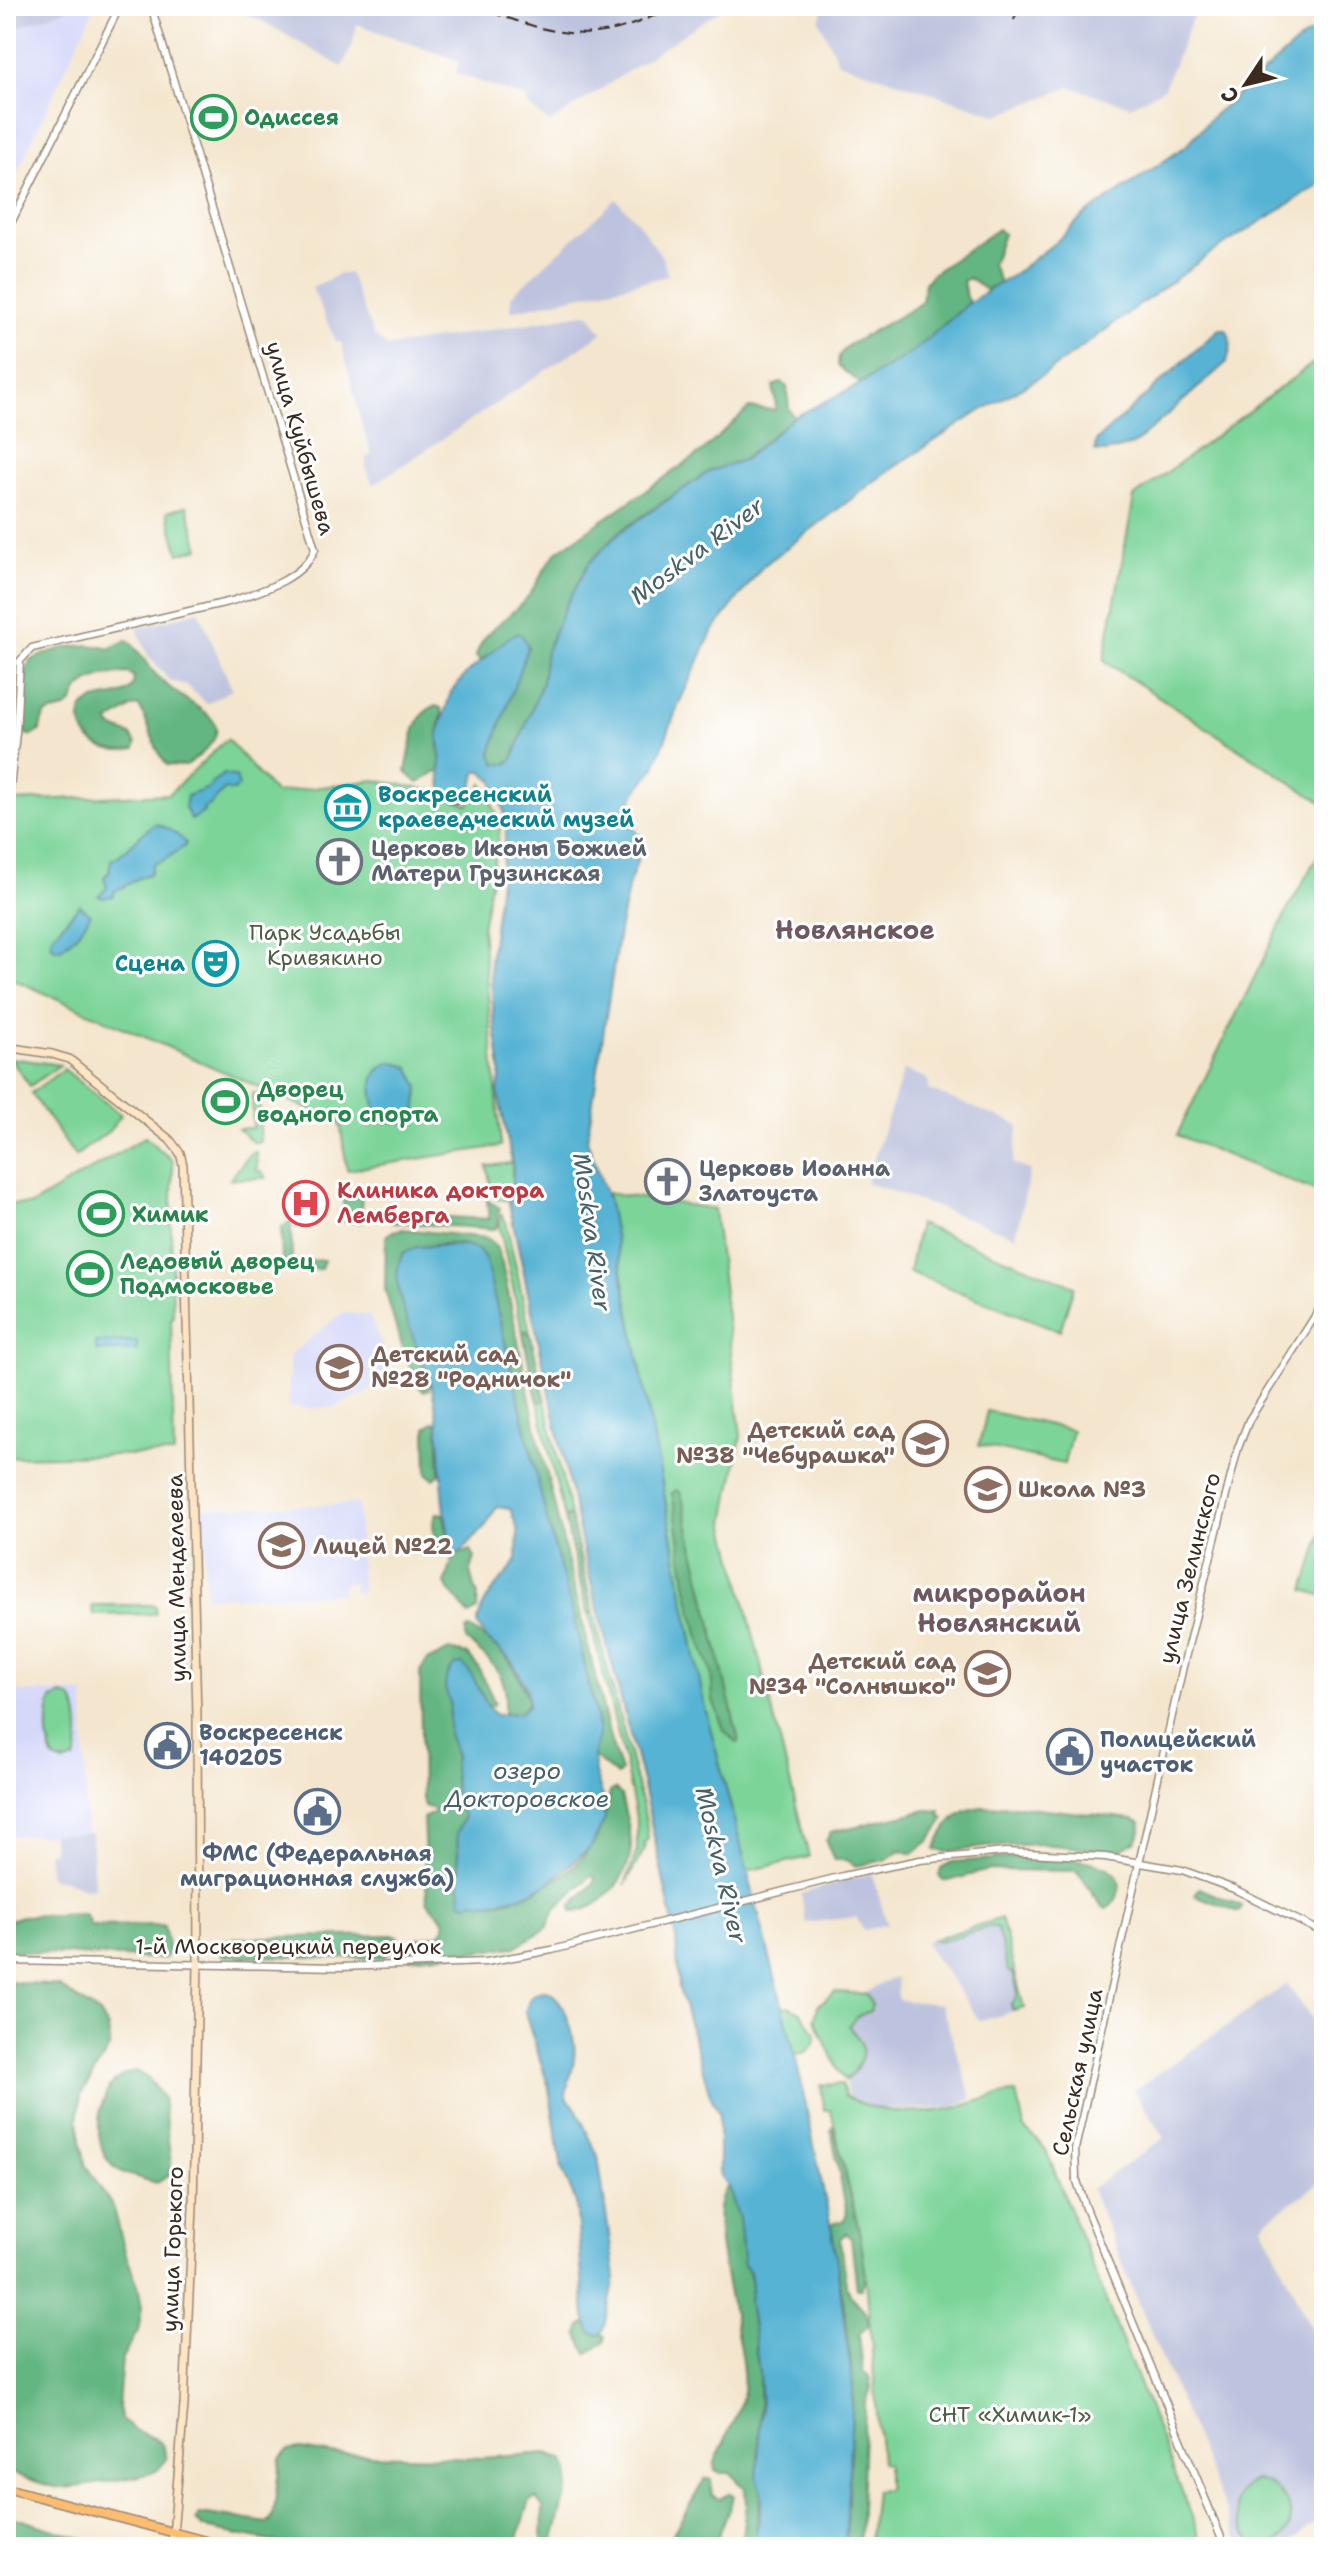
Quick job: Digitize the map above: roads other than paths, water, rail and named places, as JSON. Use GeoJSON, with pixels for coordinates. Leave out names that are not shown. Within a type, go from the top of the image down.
{"type":"FeatureCollection","features":[{"type":"Feature","properties":{"kind":"highway"},"geometry":{"type":"LineString","coordinates":[[6,2488],[228,2547]]}},
{"type":"Feature","properties":{"kind":"main road","name":"улица Менделеева"},"geometry":{"type":"LineString","coordinates":[[6,1047],[69,1059],[130,1106],[178,1149],[183,1165],[197,1716],[198,1964]]}},
{"type":"Feature","properties":{"kind":"main road","name":"улица Горького"},"geometry":{"type":"LineString","coordinates":[[172,2547],[184,2416],[198,1964]]}},
{"type":"Feature","properties":{"kind":"street"},"geometry":{"type":"LineString","coordinates":[[6,233],[120,6]]}},
{"type":"Feature","properties":{"kind":"street","name":"улица Куйбышева"},"geometry":{"type":"LineString","coordinates":[[6,826],[20,661],[25,653],[32,648],[253,594],[301,569],[311,560],[315,549],[151,6]]}},
{"type":"Feature","properties":{"kind":"street","name":"улица Зелинского"},"geometry":{"type":"LineString","coordinates":[[1141,1864],[1184,1662],[1238,1448],[1249,1420],[1324,1302]]}},
{"type":"Feature","properties":{"kind":"street","name":"1-й Москворецкий переулок"},"geometry":{"type":"LineString","coordinates":[[6,1961],[340,1967],[486,1962],[568,1946],[789,1889],[920,1860],[1005,1852],[1076,1854],[1182,1870],[1234,1889],[1324,1933]]}},
{"type":"Feature","properties":{"kind":"street","name":"Сельская улица"},"geometry":{"type":"LineString","coordinates":[[1141,1864],[1079,2126],[1075,2159],[1080,2192],[1225,2547]]}},
{"type":"Feature","properties":{"kind":"water","name":"Moskva River"},"geometry":{"type":"Polygon","coordinates":[[[1324,24],[1324,182],[1211,253],[1045,374],[974,415],[884,474],[763,566],[712,632],[680,701],[654,769],[631,803],[632,824],[642,841],[642,848],[629,884],[619,931],[587,1140],[608,1199],[704,1704],[795,2054],[834,2242],[853,2389],[845,2547],[753,2547],[761,2503],[757,2479],[761,2407],[749,2300],[752,2285],[750,2272],[744,2265],[739,2218],[728,2186],[719,2172],[719,2113],[710,2095],[679,1988],[676,1938],[643,1786],[584,1554],[509,1204],[512,1199],[513,1168],[498,1092],[501,1071],[490,961],[507,824],[503,807],[496,797],[494,782],[481,770],[476,773],[471,797],[466,801],[457,801],[443,792],[438,734],[451,692],[466,674],[508,638],[517,633],[522,635],[528,646],[491,752],[496,764],[507,764],[513,759],[542,683],[546,651],[567,603],[589,563],[619,533],[710,471],[743,460],[794,417],[853,388],[915,350],[970,302],[1056,242],[1082,217],[1186,146],[1211,118],[1299,41],[1324,24]]]}},
{"type":"Feature","properties":{"kind":"water"},"geometry":{"type":"Polygon","coordinates":[[[1219,329],[1226,329],[1230,338],[1226,363],[1133,445],[1105,452],[1095,451],[1096,441],[1219,329]]]}},
{"type":"Feature","properties":{"kind":"water"},"geometry":{"type":"Polygon","coordinates":[[[224,774],[236,777],[239,786],[234,791],[225,789],[209,806],[203,808],[204,812],[191,820],[185,807],[187,796],[209,788],[224,774]]]}},
{"type":"Feature","properties":{"kind":"water"},"geometry":{"type":"Polygon","coordinates":[[[155,824],[176,834],[186,843],[185,846],[153,864],[150,874],[114,891],[114,896],[98,896],[107,888],[104,877],[109,872],[111,860],[155,824]]]}},
{"type":"Feature","properties":{"kind":"water"},"geometry":{"type":"Polygon","coordinates":[[[80,905],[90,914],[85,923],[62,947],[52,946],[51,937],[80,905]]]}},
{"type":"Feature","properties":{"kind":"water"},"geometry":{"type":"Polygon","coordinates":[[[392,1062],[409,1067],[419,1087],[416,1114],[404,1122],[383,1121],[373,1096],[372,1087],[377,1072],[392,1062]]]}},
{"type":"Feature","properties":{"kind":"water","name":"озеро Докторовское"},"geometry":{"type":"Polygon","coordinates":[[[464,1245],[478,1250],[485,1258],[547,1520],[574,1618],[599,1730],[593,1756],[604,1800],[605,1819],[591,1847],[547,1884],[523,1895],[489,1903],[474,1901],[467,1904],[461,1901],[457,1832],[464,1817],[456,1802],[453,1766],[456,1755],[448,1734],[450,1703],[445,1688],[446,1678],[454,1665],[462,1664],[472,1675],[495,1715],[520,1713],[529,1705],[527,1690],[519,1673],[510,1659],[486,1639],[477,1624],[488,1597],[517,1560],[518,1531],[510,1508],[497,1506],[487,1524],[454,1556],[445,1511],[434,1400],[429,1378],[405,1316],[398,1283],[398,1267],[403,1253],[417,1247],[464,1245]]]}},
{"type":"Feature","properties":{"kind":"water"},"geometry":{"type":"Polygon","coordinates":[[[137,1341],[137,1351],[96,1351],[96,1342],[137,1341]]]}},
{"type":"Feature","properties":{"kind":"water"},"geometry":{"type":"Polygon","coordinates":[[[546,1991],[559,2002],[569,2020],[574,2059],[566,2097],[576,2108],[598,2156],[615,2277],[606,2323],[598,2335],[591,2333],[585,2317],[576,2202],[562,2169],[549,2088],[525,2012],[530,1998],[546,1991]]]}},
{"type":"Feature","properties":{"kind":"railway"},"geometry":{"type":"LineString","coordinates":[[473,6],[528,24],[574,33],[619,29],[674,6]]}},
{"type":"Feature","properties":{"kind":"railway"},"geometry":{"type":"LineString","coordinates":[[1014,20],[1019,6]]}},
{"type":"Feature","properties":{"kind":"place","name":"Одиссея"},"geometry":{"type":"Point","coordinates":[213,117]}},
{"type":"Feature","properties":{"kind":"place","name":"Воскресенский краеведческий музей"},"geometry":{"type":"Point","coordinates":[347,807]}},
{"type":"Feature","properties":{"kind":"place","name":"Церковь Иконы Божией Матери Грузинская"},"geometry":{"type":"Point","coordinates":[340,861]}},
{"type":"Feature","properties":{"kind":"place","name":"Сцена"},"geometry":{"type":"Point","coordinates":[216,963]}},
{"type":"Feature","properties":{"kind":"place","name":"Дворец водного спорта"},"geometry":{"type":"Point","coordinates":[226,1102]}},
{"type":"Feature","properties":{"kind":"place","name":"Церковь Иоанна Златоуста"},"geometry":{"type":"Point","coordinates":[668,1181]}},
{"type":"Feature","properties":{"kind":"place","name":"Клиника доктора Лемберга"},"geometry":{"type":"Point","coordinates":[306,1203]}},
{"type":"Feature","properties":{"kind":"place","name":"Химик"},"geometry":{"type":"Point","coordinates":[101,1214]}},
{"type":"Feature","properties":{"kind":"place","name":"Ледовый дворец Подмосковье"},"geometry":{"type":"Point","coordinates":[89,1274]}},
{"type":"Feature","properties":{"kind":"place","name":"Детский сад №28 \"Родничок\""},"geometry":{"type":"Point","coordinates":[340,1367]}},
{"type":"Feature","properties":{"kind":"place","name":"Детский сад №38 \"Чебурашка\""},"geometry":{"type":"Point","coordinates":[926,1443]}},
{"type":"Feature","properties":{"kind":"place","name":"Школа №3"},"geometry":{"type":"Point","coordinates":[987,1489]}},
{"type":"Feature","properties":{"kind":"place","name":"Лицей №22"},"geometry":{"type":"Point","coordinates":[282,1546]}},
{"type":"Feature","properties":{"kind":"place","name":"Детский сад №34 \"Солнышко\""},"geometry":{"type":"Point","coordinates":[987,1674]}},
{"type":"Feature","properties":{"kind":"place","name":"Воскресенск 140205"},"geometry":{"type":"Point","coordinates":[168,1745]}},
{"type":"Feature","properties":{"kind":"place","name":"Полицейский участок"},"geometry":{"type":"Point","coordinates":[1069,1752]}},
{"type":"Feature","properties":{"kind":"place","name":"ФМС (Федеральная миграционная служба)"},"geometry":{"type":"Point","coordinates":[317,1812]}},
{"type":"Feature","properties":{"kind":"district","name":"Новлянское"},"geometry":{"type":"Point","coordinates":[855,930]}},
{"type":"Feature","properties":{"kind":"district","name":"микрорайон Новлянский"},"geometry":{"type":"Point","coordinates":[999,1608]}},
{"type":"Feature","properties":{"kind":"park label","name":"Парк Усадьбы Кривякино"},"geometry":{"type":"Point","coordinates":[325,944]}},
{"type":"Feature","properties":{"kind":"park label","name":"СНТ «Химик-1»"},"geometry":{"type":"Point","coordinates":[1010,2414]}}]}
